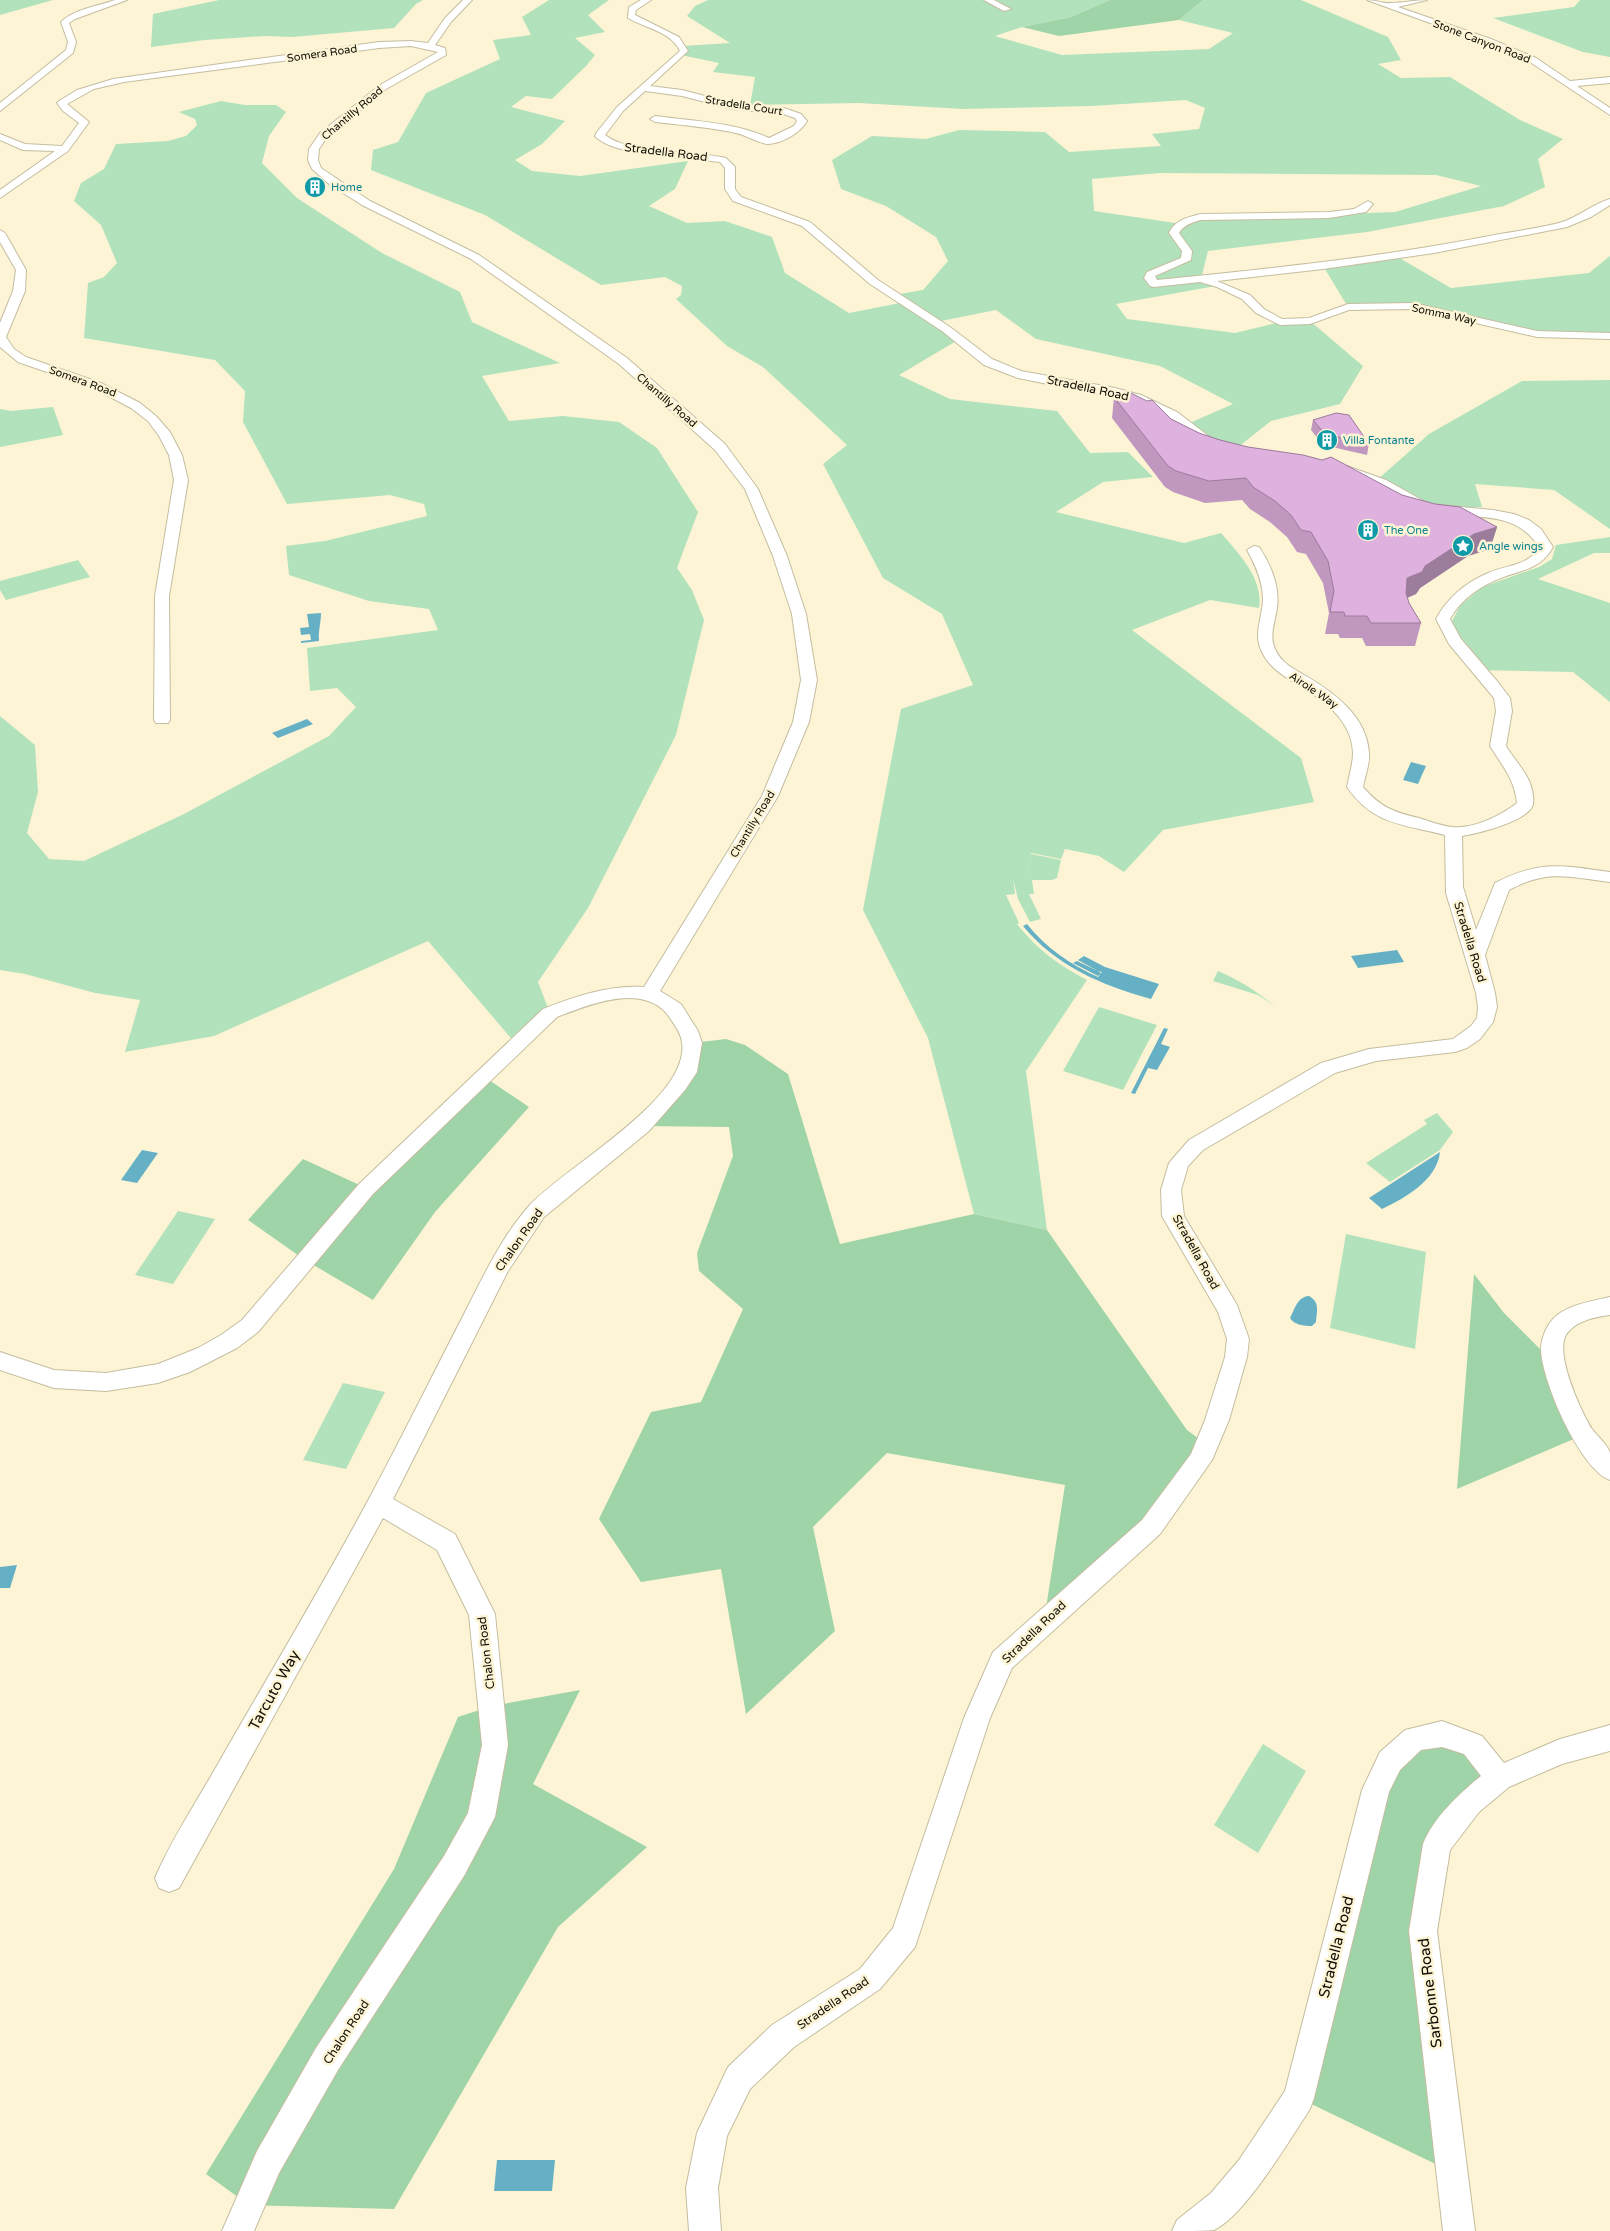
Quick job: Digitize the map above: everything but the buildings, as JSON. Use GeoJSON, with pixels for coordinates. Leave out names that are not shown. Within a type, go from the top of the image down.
{"type":"FeatureCollection","features":[{"type":"Feature","properties":{"kind":"street"},"geometry":{"type":"LineString","coordinates":[[0,108],[70,51],[72,42],[65,22],[72,17],[123,0]]}},
{"type":"Feature","properties":{"kind":"street"},"geometry":{"type":"LineString","coordinates":[[431,45],[448,20],[468,0]]}},
{"type":"Feature","properties":{"kind":"street","name":"Stradella Road"},"geometry":{"type":"LineString","coordinates":[[647,0],[632,9],[631,16],[672,37],[682,46],[684,51],[620,109],[602,132],[600,136],[603,140],[619,147],[723,160],[730,168],[728,187],[730,194],[737,199],[810,226],[874,282],[946,329],[988,362],[1018,374],[1137,398],[1173,415],[1197,435],[1227,449]]}},
{"type":"Feature","properties":{"kind":"street"},"geometry":{"type":"LineString","coordinates":[[988,0],[1007,9]]}},
{"type":"Feature","properties":{"kind":"street","name":"Stone Canyon Road"},"geometry":{"type":"LineString","coordinates":[[1371,0],[1488,41],[1533,60],[1610,112]]}},
{"type":"Feature","properties":{"kind":"street"},"geometry":{"type":"LineString","coordinates":[[1389,6],[1423,0]]}},
{"type":"Feature","properties":{"kind":"street","name":"Somera Road"},"geometry":{"type":"LineString","coordinates":[[0,195],[65,149],[84,122],[76,115],[65,110],[62,103],[76,93],[111,82],[378,45],[399,43],[431,45]]}},
{"type":"Feature","properties":{"kind":"street","name":"Chantilly Road"},"geometry":{"type":"LineString","coordinates":[[431,45],[442,50],[443,53],[383,87],[323,135],[314,149],[313,160],[317,168],[333,182],[366,202],[475,256],[623,361],[720,447],[751,489],[780,556],[799,614],[810,680],[801,722],[770,796],[649,993]]}},
{"type":"Feature","properties":{"kind":"street"},"geometry":{"type":"LineString","coordinates":[[1570,84],[1610,80]]}},
{"type":"Feature","properties":{"kind":"street","name":"Stradella Court"},"geometry":{"type":"LineString","coordinates":[[643,88],[682,93],[732,106],[784,111],[798,116],[802,121],[798,128],[780,138],[768,141],[750,132],[655,119]]}},
{"type":"Feature","properties":{"kind":"street"},"geometry":{"type":"LineString","coordinates":[[0,137],[23,147],[65,149]]}},
{"type":"Feature","properties":{"kind":"street","name":"Somma Way"},"geometry":{"type":"LineString","coordinates":[[1366,205],[1362,210],[1355,212],[1319,215],[1201,217],[1189,220],[1177,226],[1174,233],[1187,251],[1188,258],[1180,264],[1151,274],[1148,278],[1154,284],[1371,260],[1434,250],[1563,225],[1587,215],[1602,204],[1610,202]]}},
{"type":"Feature","properties":{"kind":"street","name":"Somera Road"},"geometry":{"type":"LineString","coordinates":[[0,233],[21,270],[19,291],[0,338],[6,350],[22,360],[110,389],[138,405],[160,428],[178,462],[181,480],[162,596],[162,720]]}},
{"type":"Feature","properties":{"kind":"street","name":"Somma Way"},"geometry":{"type":"LineString","coordinates":[[1201,279],[1221,285],[1246,297],[1260,311],[1280,322],[1310,321],[1348,307],[1413,306],[1537,334],[1610,336]]}},
{"type":"Feature","properties":{"kind":"street"},"geometry":{"type":"LineString","coordinates":[[1333,467],[1377,480],[1411,501],[1428,508],[1483,512],[1518,520],[1534,528],[1542,537],[1546,547],[1543,556],[1533,563],[1495,575],[1477,583],[1458,596],[1443,619],[1454,641],[1502,698],[1504,711],[1498,746],[1508,762],[1521,777],[1525,789],[1525,805],[1510,817],[1481,829],[1453,832]]}},
{"type":"Feature","properties":{"kind":"street","name":"Airole Way"},"geometry":{"type":"LineString","coordinates":[[1254,550],[1263,563],[1269,581],[1270,602],[1264,637],[1268,652],[1281,668],[1316,689],[1343,710],[1357,732],[1361,754],[1355,787],[1368,803],[1386,816],[1453,832]]}},
{"type":"Feature","properties":{"kind":"street","name":"Stradella Road"},"geometry":{"type":"LineString","coordinates":[[705,2231],[702,2188],[712,2133],[739,2078],[783,2036],[870,1979],[905,1937],[977,1718],[1002,1660],[1044,1620],[1151,1527],[1200,1460],[1217,1420],[1236,1357],[1238,1339],[1229,1311],[1173,1216],[1171,1190],[1178,1163],[1196,1145],[1328,1068],[1352,1059],[1382,1053],[1424,1051],[1458,1044],[1475,1034],[1487,1017],[1485,991],[1476,955],[1454,892],[1453,832]]}},
{"type":"Feature","properties":{"kind":"street"},"geometry":{"type":"LineString","coordinates":[[1476,955],[1502,887],[1524,875],[1555,870],[1610,877]]}},
{"type":"Feature","properties":{"kind":"street","name":"Chalon Road"},"geometry":{"type":"LineString","coordinates":[[0,1361],[52,1378],[103,1384],[137,1379],[169,1370],[200,1358],[228,1344],[250,1326],[269,1306],[366,1189],[550,1012],[583,1000],[626,992],[649,993],[674,1008],[688,1031],[692,1043],[692,1053],[687,1072],[678,1085],[642,1126],[537,1211],[499,1266],[379,1503],[446,1542],[482,1614],[495,1745],[481,1817],[454,1866],[327,2059],[268,2162],[238,2231]]}},
{"type":"Feature","properties":{"kind":"street"},"geometry":{"type":"LineString","coordinates":[[1610,1306],[1589,1310],[1560,1326],[1553,1343],[1553,1362],[1565,1400],[1583,1435],[1610,1470]]}},
{"type":"Feature","properties":{"kind":"street","name":"Tarcuto Way"},"geometry":{"type":"LineString","coordinates":[[169,1878],[379,1503]]}},
{"type":"Feature","properties":{"kind":"street","name":"Stradella Road"},"geometry":{"type":"LineString","coordinates":[[1188,2231],[1222,2204],[1250,2170],[1299,2098],[1376,1790],[1390,1761],[1414,1739],[1442,1734],[1473,1745],[1498,1778]]}},
{"type":"Feature","properties":{"kind":"street","name":"Sarbonne Road"},"geometry":{"type":"LineString","coordinates":[[1459,2231],[1423,1931],[1437,1844],[1469,1804],[1498,1778],[1560,1752],[1610,1738]]}},
{"type":"Feature","properties":{"kind":"green space"},"geometry":{"type":"Polygon","coordinates":[[[0,0],[53,0],[0,15],[0,0]]]}},
{"type":"Feature","properties":{"kind":"green space"},"geometry":{"type":"Polygon","coordinates":[[[219,0],[423,0],[416,4],[394,28],[292,37],[264,36],[205,40],[151,47],[153,14],[219,0]]]}},
{"type":"Feature","properties":{"kind":"green space"},"geometry":{"type":"Polygon","coordinates":[[[549,0],[609,0],[588,15],[605,32],[575,38],[595,55],[586,66],[552,99],[526,96],[511,107],[565,121],[542,144],[515,160],[532,171],[580,176],[688,161],[675,189],[649,206],[687,223],[725,221],[772,237],[785,273],[849,313],[905,302],[894,295],[923,290],[948,261],[936,237],[886,206],[841,189],[832,160],[872,136],[926,139],[959,130],[1045,132],[1069,152],[1161,146],[1152,134],[1199,129],[1205,108],[1186,100],[1092,106],[963,109],[859,103],[750,105],[755,77],[713,72],[719,63],[681,55],[683,46],[730,43],[687,16],[695,6],[708,0],[1110,0],[1071,17],[1022,27],[995,36],[1062,55],[1209,49],[1233,33],[1179,20],[1203,0],[1301,0],[1388,37],[1401,60],[1378,64],[1401,78],[1450,77],[1520,120],[1563,139],[1538,159],[1545,187],[1504,206],[1367,232],[1208,251],[1201,279],[1221,285],[1116,304],[1127,319],[1235,333],[1280,322],[1310,321],[1363,366],[1340,404],[1271,421],[1233,451],[1185,425],[1233,404],[1160,366],[1036,339],[996,310],[936,322],[958,340],[899,375],[950,399],[1057,411],[1090,453],[1128,452],[1153,477],[1103,482],[1056,512],[1184,543],[1221,533],[1242,558],[1254,577],[1260,597],[1259,608],[1210,600],[1132,630],[1301,758],[1314,802],[1163,830],[1124,872],[1099,856],[1065,849],[1061,859],[1031,853],[1026,880],[1031,854],[1061,860],[1057,878],[1052,880],[1032,880],[1034,894],[1029,894],[1041,919],[1030,922],[1018,899],[1013,879],[1015,894],[1006,895],[1019,923],[1017,924],[1049,956],[1087,980],[1026,1071],[1047,1230],[974,1214],[928,1038],[863,910],[901,709],[973,685],[942,614],[883,578],[823,464],[847,445],[763,367],[727,346],[676,299],[681,295],[682,286],[665,277],[601,285],[485,215],[371,170],[373,150],[398,142],[426,93],[500,59],[493,40],[531,35],[522,17],[549,0]],[[1160,173],[1092,179],[1094,211],[1182,224],[1189,220],[1395,212],[1481,186],[1436,175],[1160,173]]]}},
{"type":"Feature","properties":{"kind":"green space"},"geometry":{"type":"Polygon","coordinates":[[[1110,0],[1203,0],[1179,20],[1059,36],[1022,27],[1071,17],[1110,0]]]}},
{"type":"Feature","properties":{"kind":"green space"},"geometry":{"type":"Polygon","coordinates":[[[1580,0],[1610,0],[1610,57],[1583,52],[1493,18],[1574,7],[1580,0]]]}},
{"type":"Feature","properties":{"kind":"green space"},"geometry":{"type":"Polygon","coordinates":[[[221,101],[245,105],[276,105],[286,112],[269,136],[262,163],[297,198],[382,253],[460,292],[472,322],[560,363],[482,376],[509,421],[563,416],[619,422],[657,448],[698,512],[677,568],[692,590],[704,620],[676,735],[588,908],[538,982],[550,1013],[516,1044],[428,941],[214,1036],[125,1052],[140,1000],[95,993],[25,974],[0,970],[0,716],[35,745],[38,792],[27,833],[49,859],[84,861],[184,814],[329,736],[356,707],[337,688],[310,691],[307,648],[438,630],[429,609],[369,601],[289,575],[286,546],[325,541],[427,516],[424,504],[390,495],[287,504],[243,422],[245,391],[215,360],[84,338],[88,283],[104,277],[117,263],[101,225],[74,201],[81,183],[104,169],[116,144],[168,141],[186,136],[197,125],[195,119],[179,112],[221,101]]]}},
{"type":"Feature","properties":{"kind":"green space"},"geometry":{"type":"Polygon","coordinates":[[[1396,256],[1451,288],[1589,273],[1610,256],[1610,333],[1605,336],[1537,334],[1413,306],[1348,307],[1323,266],[1396,256]]]}},
{"type":"Feature","properties":{"kind":"green space"},"geometry":{"type":"Polygon","coordinates":[[[1610,380],[1610,529],[1554,490],[1475,484],[1482,507],[1428,508],[1377,480],[1429,434],[1522,381],[1610,380]]]}},
{"type":"Feature","properties":{"kind":"green space"},"geometry":{"type":"Polygon","coordinates":[[[53,407],[63,435],[0,447],[0,409],[11,411],[53,407]]]}},
{"type":"Feature","properties":{"kind":"green space"},"geometry":{"type":"Polygon","coordinates":[[[1610,537],[1610,553],[1594,553],[1538,579],[1610,603],[1610,702],[1573,672],[1479,670],[1461,649],[1469,647],[1455,631],[1452,621],[1460,606],[1482,587],[1539,567],[1552,559],[1556,545],[1610,537]]]}},
{"type":"Feature","properties":{"kind":"green space"},"geometry":{"type":"Polygon","coordinates":[[[78,560],[90,577],[6,600],[0,590],[0,581],[78,560]]]}},
{"type":"Feature","properties":{"kind":"green space"},"geometry":{"type":"Polygon","coordinates":[[[1218,971],[1247,986],[1275,1006],[1258,995],[1213,981],[1218,971]]]}},
{"type":"Feature","properties":{"kind":"green space"},"geometry":{"type":"Polygon","coordinates":[[[1099,1007],[1157,1025],[1123,1090],[1063,1071],[1099,1007]]]}},
{"type":"Feature","properties":{"kind":"green space"},"geometry":{"type":"Polygon","coordinates":[[[726,1039],[745,1045],[788,1074],[840,1244],[974,1214],[1047,1230],[1187,1430],[1206,1444],[1151,1527],[1044,1621],[1065,1485],[887,1453],[813,1527],[835,1631],[746,1714],[721,1569],[641,1582],[599,1519],[651,1412],[701,1402],[743,1309],[699,1271],[697,1253],[733,1156],[729,1127],[642,1126],[678,1085],[692,1043],[726,1039]]]}},
{"type":"Feature","properties":{"kind":"green space"},"geometry":{"type":"Polygon","coordinates":[[[483,1076],[529,1107],[435,1212],[373,1300],[305,1260],[248,1220],[303,1159],[366,1188],[483,1076]]]}},
{"type":"Feature","properties":{"kind":"green space"},"geometry":{"type":"Polygon","coordinates":[[[1437,1113],[1453,1132],[1440,1150],[1390,1182],[1366,1163],[1427,1124],[1424,1120],[1437,1113]]]}},
{"type":"Feature","properties":{"kind":"green space"},"geometry":{"type":"Polygon","coordinates":[[[178,1211],[215,1219],[173,1284],[135,1275],[178,1211]]]}},
{"type":"Feature","properties":{"kind":"green space"},"geometry":{"type":"Polygon","coordinates":[[[1346,1234],[1426,1252],[1415,1349],[1330,1328],[1346,1234]]]}},
{"type":"Feature","properties":{"kind":"green space"},"geometry":{"type":"Polygon","coordinates":[[[1474,1274],[1504,1313],[1553,1362],[1583,1435],[1457,1489],[1474,1274]]]}},
{"type":"Feature","properties":{"kind":"green space"},"geometry":{"type":"Polygon","coordinates":[[[343,1383],[385,1392],[346,1469],[303,1460],[343,1383]]]}},
{"type":"Feature","properties":{"kind":"green space"},"geometry":{"type":"Polygon","coordinates":[[[580,1690],[533,1784],[647,1847],[558,1927],[394,2209],[249,2205],[206,2174],[394,1869],[458,1717],[492,1706],[580,1690]]]}},
{"type":"Feature","properties":{"kind":"green space"},"geometry":{"type":"Polygon","coordinates":[[[1442,1734],[1499,1778],[1437,1844],[1423,1931],[1452,2172],[1299,2098],[1390,1761],[1442,1734]]]}},
{"type":"Feature","properties":{"kind":"green space"},"geometry":{"type":"Polygon","coordinates":[[[1263,1744],[1306,1771],[1258,1853],[1214,1825],[1263,1744]]]}},
{"type":"Feature","properties":{"kind":"water"},"geometry":{"type":"Polygon","coordinates":[[[321,613],[319,641],[301,643],[301,641],[311,640],[310,634],[301,635],[300,628],[309,627],[307,614],[321,613]]]}},
{"type":"Feature","properties":{"kind":"water"},"geometry":{"type":"Polygon","coordinates":[[[307,719],[313,724],[278,738],[272,733],[307,719]]]}},
{"type":"Feature","properties":{"kind":"water"},"geometry":{"type":"Polygon","coordinates":[[[1411,762],[1426,766],[1418,784],[1403,780],[1411,762]]]}},
{"type":"Feature","properties":{"kind":"water"},"geometry":{"type":"Polygon","coordinates":[[[1027,924],[1042,941],[1060,955],[1098,977],[1102,972],[1078,960],[1084,956],[1105,967],[1159,984],[1151,999],[1097,980],[1065,963],[1050,952],[1023,926],[1027,924]]]}},
{"type":"Feature","properties":{"kind":"water"},"geometry":{"type":"Polygon","coordinates":[[[1397,950],[1404,962],[1358,968],[1351,956],[1397,950]]]}},
{"type":"Feature","properties":{"kind":"water"},"geometry":{"type":"Polygon","coordinates":[[[1077,961],[1101,973],[1098,976],[1073,963],[1077,961]]]}},
{"type":"Feature","properties":{"kind":"water"},"geometry":{"type":"Polygon","coordinates":[[[1164,1028],[1168,1029],[1161,1044],[1170,1047],[1157,1070],[1148,1068],[1135,1094],[1131,1093],[1164,1028]]]}},
{"type":"Feature","properties":{"kind":"water"},"geometry":{"type":"Polygon","coordinates":[[[142,1150],[158,1153],[137,1183],[121,1180],[142,1150]]]}},
{"type":"Feature","properties":{"kind":"water"},"geometry":{"type":"Polygon","coordinates":[[[1440,1152],[1438,1162],[1433,1171],[1410,1194],[1382,1209],[1369,1198],[1440,1152]]]}},
{"type":"Feature","properties":{"kind":"water"},"geometry":{"type":"Polygon","coordinates":[[[1309,1296],[1313,1298],[1316,1304],[1316,1322],[1312,1326],[1297,1324],[1290,1318],[1299,1301],[1309,1296]]]}},
{"type":"Feature","properties":{"kind":"water"},"geometry":{"type":"Polygon","coordinates":[[[17,1565],[10,1588],[0,1588],[0,1567],[17,1565]]]}},
{"type":"Feature","properties":{"kind":"water"},"geometry":{"type":"Polygon","coordinates":[[[497,2160],[555,2160],[552,2191],[494,2191],[497,2160]]]}},
{"type":"Feature","properties":{"kind":"place","name":"Home"},"geometry":{"type":"Point","coordinates":[315,187]}},
{"type":"Feature","properties":{"kind":"place","name":"Villa Fontante"},"geometry":{"type":"Point","coordinates":[1327,440]}},
{"type":"Feature","properties":{"kind":"place","name":"The One"},"geometry":{"type":"Point","coordinates":[1368,530]}},
{"type":"Feature","properties":{"kind":"place","name":"Angle wings"},"geometry":{"type":"Point","coordinates":[1463,546]}}]}
